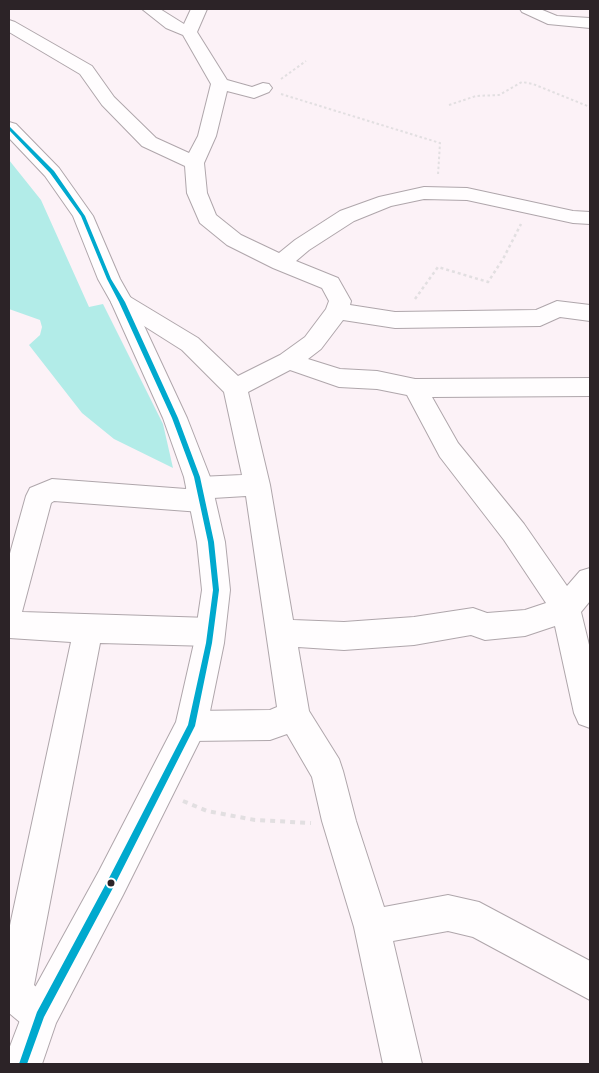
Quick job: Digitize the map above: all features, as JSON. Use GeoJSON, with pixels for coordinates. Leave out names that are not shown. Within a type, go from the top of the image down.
{"type":"FeatureCollection","features":[{"type":"Feature","properties":{"kind":"street"},"geometry":{"type":"LineString","coordinates":[[150,9],[172,25],[189,32],[220,84],[254,94],[263,88]]}},
{"type":"Feature","properties":{"kind":"street"},"geometry":{"type":"LineString","coordinates":[[189,32],[199,9]]}},
{"type":"Feature","properties":{"kind":"street"},"geometry":{"type":"LineString","coordinates":[[528,9],[554,21],[590,23]]}},
{"type":"Feature","properties":{"kind":"street"},"geometry":{"type":"LineString","coordinates":[[9,25],[86,70],[108,101],[148,142],[194,163]]}},
{"type":"Feature","properties":{"kind":"street"},"geometry":{"type":"LineString","coordinates":[[220,84],[208,136],[194,163],[198,193],[207,218],[234,240],[281,263],[330,283],[338,293],[340,301],[337,311],[313,343],[288,360],[235,388]]}},
{"type":"Feature","properties":{"kind":"street"},"geometry":{"type":"LineString","coordinates":[[9,128],[52,172],[83,216],[109,279],[122,302],[175,418],[197,476],[211,542],[216,590],[210,632],[191,726],[111,883],[21,1001]]}},
{"type":"Feature","properties":{"kind":"street"},"geometry":{"type":"LineString","coordinates":[[281,263],[302,245],[347,216],[386,201],[424,193],[467,194],[573,217],[590,218]]}},
{"type":"Feature","properties":{"kind":"street"},"geometry":{"type":"LineString","coordinates":[[122,302],[190,344],[235,388],[256,485],[294,716],[326,771],[339,821],[372,927],[403,1064]]}},
{"type":"Feature","properties":{"kind":"street"},"geometry":{"type":"LineString","coordinates":[[337,311],[403,320],[540,318],[557,309],[590,312]]}},
{"type":"Feature","properties":{"kind":"street"},"geometry":{"type":"LineString","coordinates":[[288,360],[339,378],[377,380],[415,388],[590,387]]}},
{"type":"Feature","properties":{"kind":"street"},"geometry":{"type":"LineString","coordinates":[[415,388],[450,450],[514,532],[566,609],[590,714]]}},
{"type":"Feature","properties":{"kind":"street"},"geometry":{"type":"LineString","coordinates":[[9,610],[39,496],[52,490],[200,495],[256,485]]}},
{"type":"Feature","properties":{"kind":"street"},"geometry":{"type":"LineString","coordinates":[[281,633],[344,636],[414,631],[473,621],[485,627],[525,623],[566,609],[590,580]]}},
{"type":"Feature","properties":{"kind":"street"},"geometry":{"type":"LineString","coordinates":[[9,625],[210,632]]}},
{"type":"Feature","properties":{"kind":"street"},"geometry":{"type":"LineString","coordinates":[[24,1064],[21,1001],[88,629]]}},
{"type":"Feature","properties":{"kind":"street"},"geometry":{"type":"LineString","coordinates":[[191,726],[270,725],[294,716]]}},
{"type":"Feature","properties":{"kind":"street"},"geometry":{"type":"LineString","coordinates":[[372,927],[448,913],[479,920],[590,981]]}},
{"type":"Feature","properties":{"kind":"path"},"geometry":{"type":"LineString","coordinates":[[263,88],[276,82],[306,61]]}},
{"type":"Feature","properties":{"kind":"path"},"geometry":{"type":"LineString","coordinates":[[449,104],[476,96],[499,95],[522,82],[533,84],[590,107]]}},
{"type":"Feature","properties":{"kind":"path"},"geometry":{"type":"LineString","coordinates":[[263,88],[440,144],[436,193]]}},
{"type":"Feature","properties":{"kind":"path"},"geometry":{"type":"LineString","coordinates":[[403,320],[410,305],[438,267],[488,282],[503,259],[529,208]]}},
{"type":"Feature","properties":{"kind":"path"},"geometry":{"type":"LineString","coordinates":[[157,790],[207,811],[255,820],[302,823],[339,821]]}},
{"type":"Feature","properties":{"kind":"water"},"geometry":{"type":"Polygon","coordinates":[[[9,160],[41,200],[89,307],[103,304],[163,424],[173,468],[114,439],[82,413],[29,345],[40,335],[42,327],[40,320],[9,309],[9,160]]]}},
{"type":"Feature","properties":{"kind":"transit line"},"geometry":{"type":"LineString","coordinates":[[9,128],[52,172],[83,216],[109,279],[122,302],[175,418],[197,477],[211,542],[216,590],[209,643],[191,726],[111,883],[40,1015],[23,1064]]}}]}
